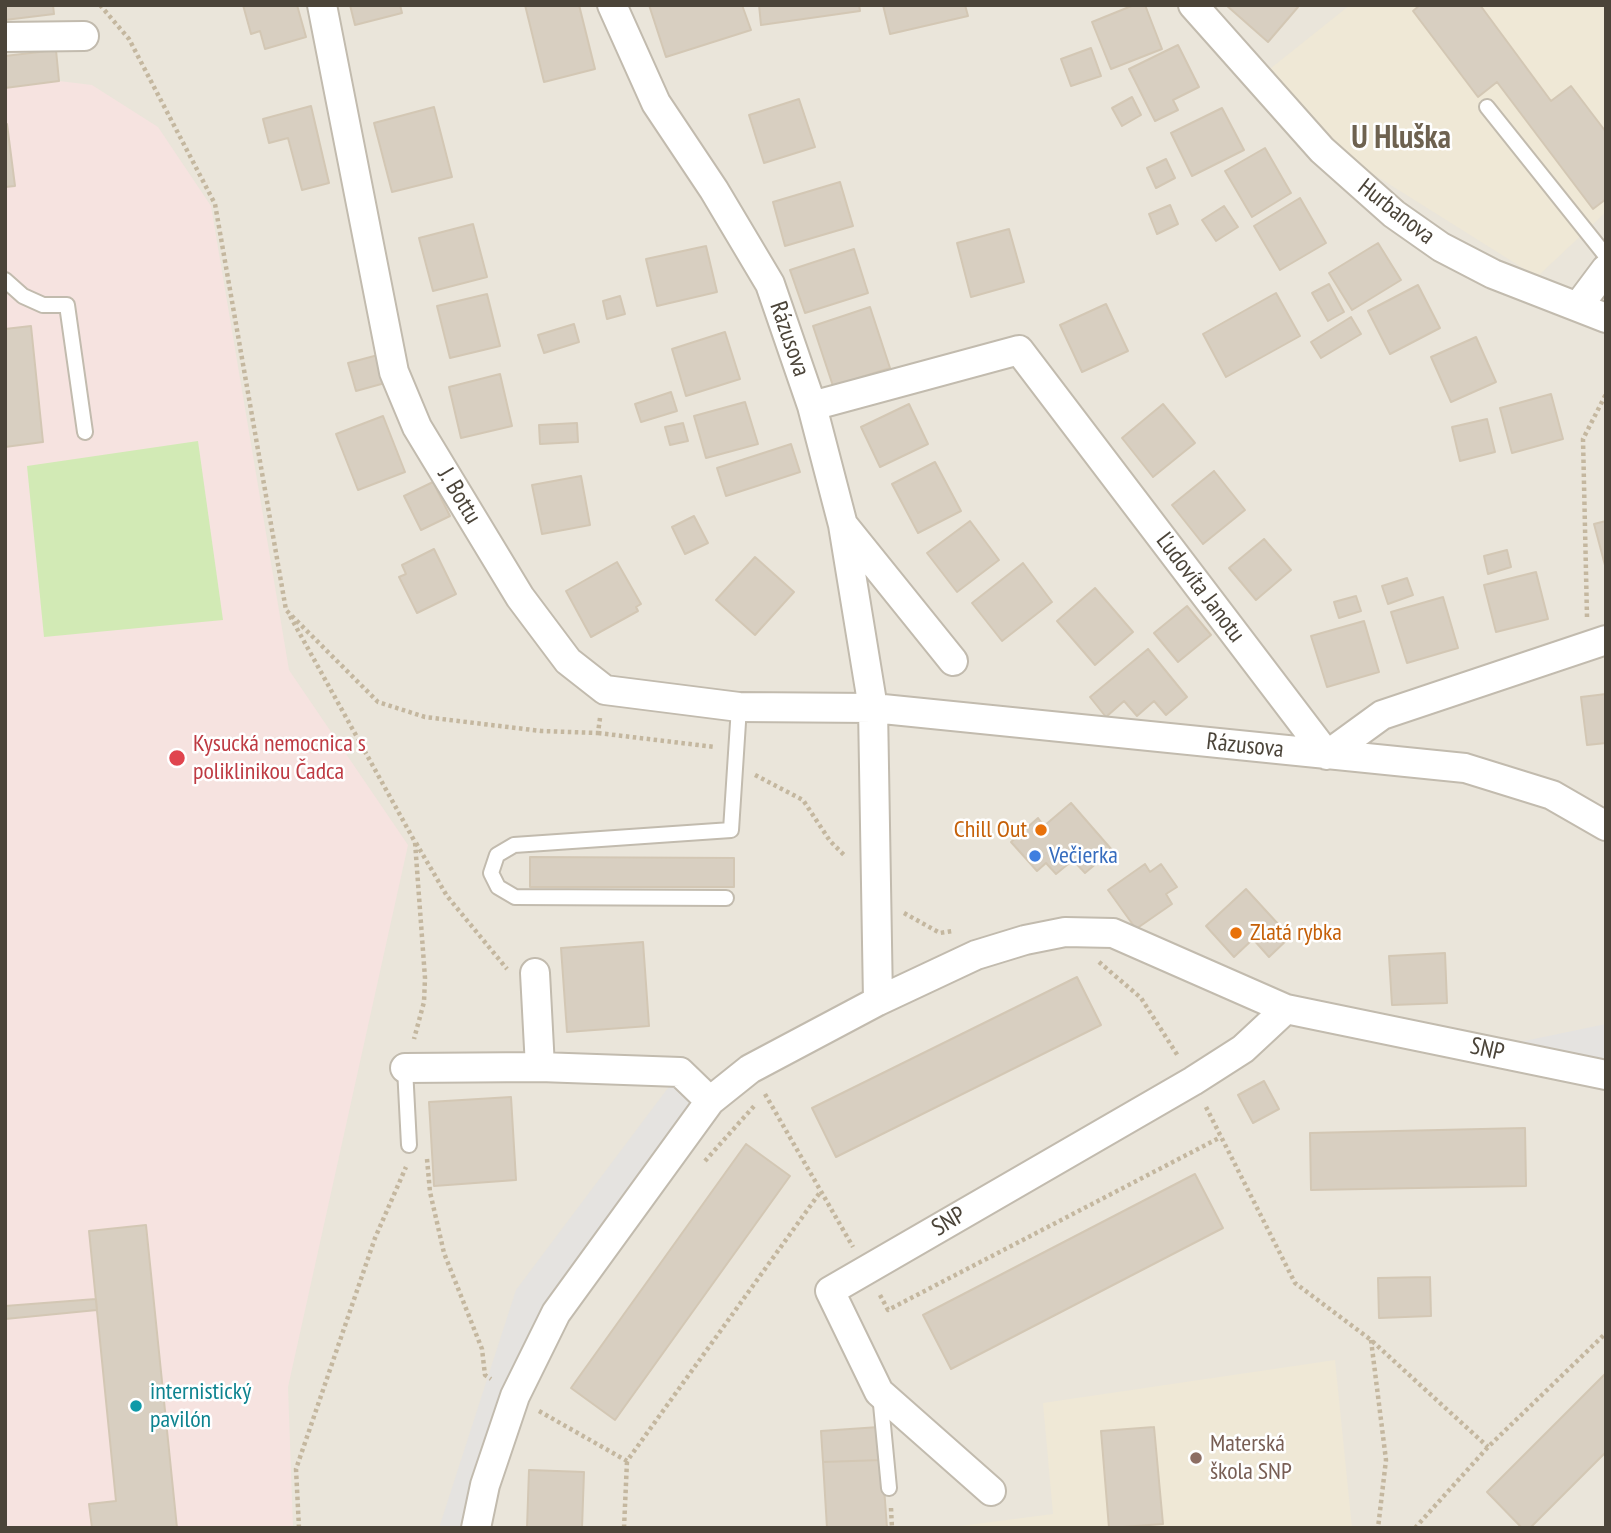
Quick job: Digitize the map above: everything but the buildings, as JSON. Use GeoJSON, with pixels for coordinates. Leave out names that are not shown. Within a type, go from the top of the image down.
{"type":"FeatureCollection","features":[{"type":"Feature","properties":{"kind":"street","name":"J. Bottu"},"geometry":{"type":"LineString","coordinates":[[322,5],[394,372],[417,427],[520,597],[569,661],[604,690]]}},
{"type":"Feature","properties":{"kind":"street","name":"Rázusova"},"geometry":{"type":"LineString","coordinates":[[612,5],[656,103],[714,190],[770,284],[812,407],[843,525],[873,708],[878,1001]]}},
{"type":"Feature","properties":{"kind":"street","name":"Hurbanova"},"geometry":{"type":"LineString","coordinates":[[1193,5],[1322,150],[1394,214],[1441,247],[1493,274],[1579,305],[1606,318]]}},
{"type":"Feature","properties":{"kind":"street"},"geometry":{"type":"LineString","coordinates":[[5,37],[84,36]]}},
{"type":"Feature","properties":{"kind":"street"},"geometry":{"type":"LineString","coordinates":[[1579,305],[1606,268]]}},
{"type":"Feature","properties":{"kind":"street","name":"Ľudovíta Janotu"},"geometry":{"type":"LineString","coordinates":[[812,407],[1019,350],[1327,755]]}},
{"type":"Feature","properties":{"kind":"street"},"geometry":{"type":"LineString","coordinates":[[843,525],[953,660]]}},
{"type":"Feature","properties":{"kind":"street"},"geometry":{"type":"LineString","coordinates":[[1327,755],[1382,715],[1598,643]]}},
{"type":"Feature","properties":{"kind":"street"},"geometry":{"type":"LineString","coordinates":[[604,690],[739,707],[873,708]]}},
{"type":"Feature","properties":{"kind":"street","name":"Rázusova"},"geometry":{"type":"LineString","coordinates":[[873,708],[1465,768],[1552,795],[1606,826]]}},
{"type":"Feature","properties":{"kind":"street","name":"SNP"},"geometry":{"type":"LineString","coordinates":[[476,1528],[485,1485],[531,1401],[556,1313],[710,1101],[750,1069],[878,1001],[976,955],[1065,932],[1113,933],[1286,1009],[1606,1075]]}},
{"type":"Feature","properties":{"kind":"street"},"geometry":{"type":"LineString","coordinates":[[535,973],[540,1067]]}},
{"type":"Feature","properties":{"kind":"street","name":"SNP"},"geometry":{"type":"LineString","coordinates":[[990,1491],[880,1392],[830,1291],[1193,1081],[1243,1049],[1286,1009]]}},
{"type":"Feature","properties":{"kind":"street"},"geometry":{"type":"LineString","coordinates":[[405,1068],[540,1067],[680,1072],[710,1101]]}},
{"type":"Feature","properties":{"kind":"lane"},"geometry":{"type":"LineString","coordinates":[[1487,107],[1606,256]]}},
{"type":"Feature","properties":{"kind":"lane"},"geometry":{"type":"LineString","coordinates":[[5,280],[23,296],[43,304],[67,305],[85,432]]}},
{"type":"Feature","properties":{"kind":"lane"},"geometry":{"type":"LineString","coordinates":[[726,898],[515,897],[498,887],[491,873],[497,855],[514,845],[731,830],[739,707]]}},
{"type":"Feature","properties":{"kind":"lane"},"geometry":{"type":"LineString","coordinates":[[405,1068],[409,1145]]}},
{"type":"Feature","properties":{"kind":"lane"},"geometry":{"type":"LineString","coordinates":[[880,1392],[890,1488]]}},
{"type":"Feature","properties":{"kind":"path"},"geometry":{"type":"LineString","coordinates":[[100,5],[129,39],[215,204],[286,610],[447,896],[536,1001]]}},
{"type":"Feature","properties":{"kind":"path"},"geometry":{"type":"LineString","coordinates":[[1598,643],[1583,439],[1606,394]]}},
{"type":"Feature","properties":{"kind":"path"},"geometry":{"type":"LineString","coordinates":[[286,610],[378,702],[425,717],[530,730],[598,733],[736,749],[754,775],[803,800],[830,841],[877,890],[908,916],[940,933],[960,931]]}},
{"type":"Feature","properties":{"kind":"path"},"geometry":{"type":"LineString","coordinates":[[598,733],[604,690]]}},
{"type":"Feature","properties":{"kind":"path"},"geometry":{"type":"LineString","coordinates":[[405,1068],[424,1002],[415,842]]}},
{"type":"Feature","properties":{"kind":"path"},"geometry":{"type":"LineString","coordinates":[[1065,932],[1141,998],[1193,1081],[1296,1283],[1371,1340],[1488,1447]]}},
{"type":"Feature","properties":{"kind":"path"},"geometry":{"type":"LineString","coordinates":[[701,1166],[765,1094],[777,1088]]}},
{"type":"Feature","properties":{"kind":"path"},"geometry":{"type":"LineString","coordinates":[[299,1528],[296,1469],[375,1238],[402,1180],[409,1145],[425,1150],[427,1156],[430,1192],[444,1253],[482,1349],[485,1375],[627,1461]]}},
{"type":"Feature","properties":{"kind":"path"},"geometry":{"type":"LineString","coordinates":[[624,1528],[627,1461],[821,1191]]}},
{"type":"Feature","properties":{"kind":"path"},"geometry":{"type":"LineString","coordinates":[[1415,1528],[1488,1447],[1606,1333]]}},
{"type":"Feature","properties":{"kind":"path"},"geometry":{"type":"LineString","coordinates":[[1371,1340],[1386,1460],[1378,1528]]}},
{"type":"Feature","properties":{"kind":"path"},"geometry":{"type":"LineString","coordinates":[[531,1401],[533,1421]]}},
{"type":"Feature","properties":{"kind":"shaded area"},"geometry":{"type":"Polygon","coordinates":[[[5,5],[1606,5],[1606,1528],[5,1528],[5,5]]]}},
{"type":"Feature","properties":{"kind":"shaded area"},"geometry":{"type":"Polygon","coordinates":[[[1350,5],[1606,5],[1606,212],[1537,277],[1354,162],[1266,72],[1350,5]]]}},
{"type":"Feature","properties":{"kind":"shaded area","name":"Kysucká nemocnica s poliklinikou Čadca"},"geometry":{"type":"Polygon","coordinates":[[[59,81],[92,85],[158,127],[211,206],[289,670],[408,845],[288,1387],[293,1528],[5,1528],[5,88],[59,81]]]}},
{"type":"Feature","properties":{"kind":"shaded area"},"geometry":{"type":"Polygon","coordinates":[[[1606,1024],[1606,1075],[1486,1049],[1606,1024]]]}},
{"type":"Feature","properties":{"kind":"shaded area"},"geometry":{"type":"Polygon","coordinates":[[[680,1072],[710,1101],[556,1313],[476,1528],[439,1528],[516,1290],[680,1072]]]}},
{"type":"Feature","properties":{"kind":"shaded area","name":"Materská škola SNP"},"geometry":{"type":"Polygon","coordinates":[[[1335,1360],[1352,1528],[945,1528],[1053,1514],[1043,1403],[1335,1360]]]}},
{"type":"Feature","properties":{"kind":"green space"},"geometry":{"type":"Polygon","coordinates":[[[198,441],[223,620],[44,637],[27,466],[198,441]]]}},
{"type":"Feature","properties":{"kind":"place","name":"Kysucká nemocnica s poliklinikou Čadca"},"geometry":{"type":"Point","coordinates":[177,758]}},
{"type":"Feature","properties":{"kind":"place","name":"Chill Out"},"geometry":{"type":"Point","coordinates":[1041,830]}},
{"type":"Feature","properties":{"kind":"place","name":"Večierka"},"geometry":{"type":"Point","coordinates":[1035,856]}},
{"type":"Feature","properties":{"kind":"place","name":"Zlatá rybka"},"geometry":{"type":"Point","coordinates":[1236,933]}},
{"type":"Feature","properties":{"kind":"place","name":"internistický pavilón"},"geometry":{"type":"Point","coordinates":[136,1406]}},
{"type":"Feature","properties":{"kind":"place","name":"Materská škola SNP"},"geometry":{"type":"Point","coordinates":[1196,1458]}},
{"type":"Feature","properties":{"kind":"district","name":"U Hluška"},"geometry":{"type":"Point","coordinates":[1401,139]}}]}
